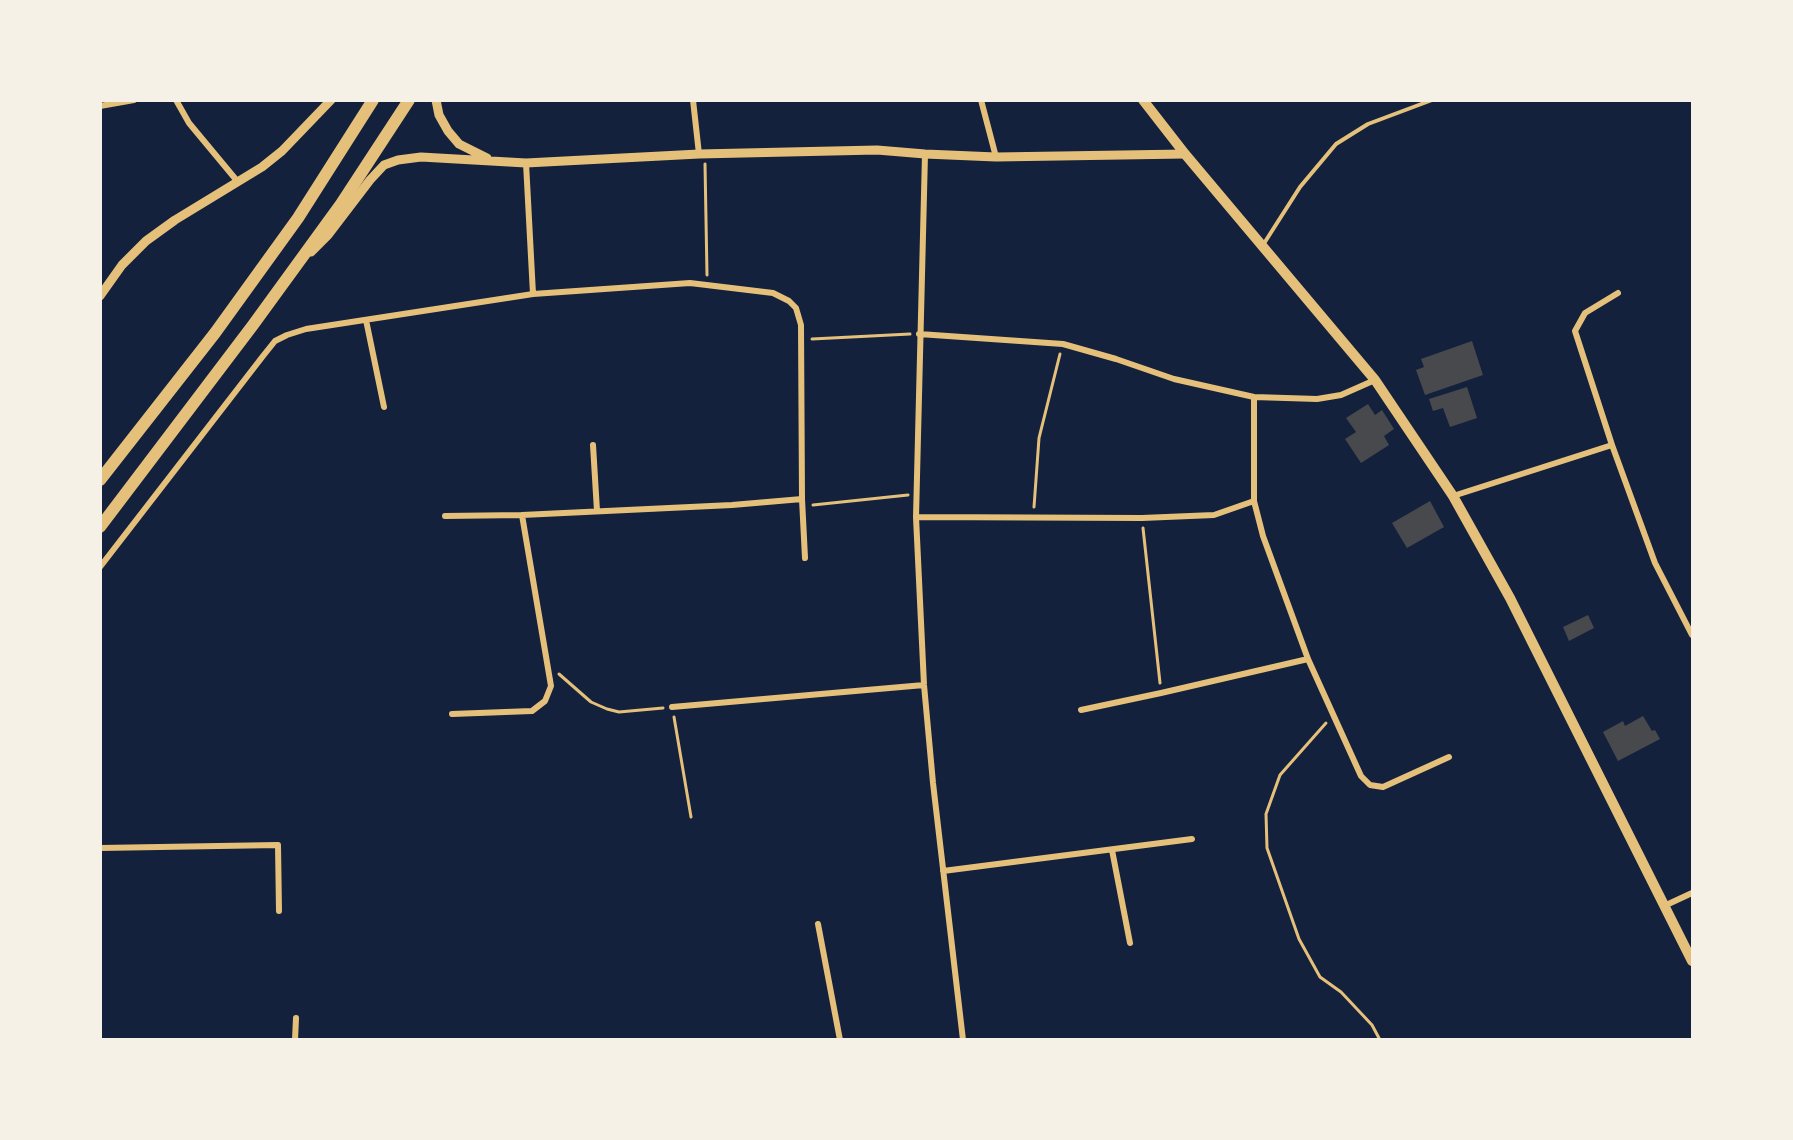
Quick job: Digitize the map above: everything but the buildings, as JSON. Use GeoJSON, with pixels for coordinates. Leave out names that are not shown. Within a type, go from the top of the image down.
{"type":"FeatureCollection","features":[{"type":"Feature","properties":{"kind":"highway"},"geometry":{"type":"LineString","coordinates":[[100,480],[215,333],[298,218],[373,100]]}},
{"type":"Feature","properties":{"kind":"highway"},"geometry":{"type":"LineString","coordinates":[[100,527],[293,271],[341,204],[409,100]]}},
{"type":"Feature","properties":{"kind":"main road"},"geometry":{"type":"LineString","coordinates":[[1143,100],[1185,154],[1375,380],[1453,496],[1510,598],[1692,961]]}},
{"type":"Feature","properties":{"kind":"street"},"geometry":{"type":"LineString","coordinates":[[100,106],[134,100]]}},
{"type":"Feature","properties":{"kind":"street"},"geometry":{"type":"LineString","coordinates":[[176,100],[189,123],[238,182]]}},
{"type":"Feature","properties":{"kind":"street"},"geometry":{"type":"LineString","coordinates":[[100,297],[122,265],[146,241],[175,220],[262,167],[282,151],[331,100]]}},
{"type":"Feature","properties":{"kind":"street"},"geometry":{"type":"LineString","coordinates":[[436,100],[439,115],[459,144],[491,160]]}},
{"type":"Feature","properties":{"kind":"street"},"geometry":{"type":"LineString","coordinates":[[693,100],[702,153]]}},
{"type":"Feature","properties":{"kind":"street"},"geometry":{"type":"LineString","coordinates":[[981,100],[996,157]]}},
{"type":"Feature","properties":{"kind":"street"},"geometry":{"type":"LineString","coordinates":[[293,271],[328,235],[384,165],[398,160],[421,157],[526,163],[702,153],[877,150],[996,157],[1185,154]]}},
{"type":"Feature","properties":{"kind":"street"},"geometry":{"type":"LineString","coordinates":[[925,154],[916,517],[924,686],[963,1040]]}},
{"type":"Feature","properties":{"kind":"street"},"geometry":{"type":"LineString","coordinates":[[526,163],[533,294]]}},
{"type":"Feature","properties":{"kind":"street"},"geometry":{"type":"LineString","coordinates":[[100,567],[275,341],[286,335],[306,329],[533,294],[690,283],[773,293],[789,301],[796,309],[801,325],[802,507],[805,558]]}},
{"type":"Feature","properties":{"kind":"street"},"geometry":{"type":"LineString","coordinates":[[1618,293],[1585,313],[1575,331],[1612,445],[1655,563],[1692,635]]}},
{"type":"Feature","properties":{"kind":"street"},"geometry":{"type":"LineString","coordinates":[[366,320],[384,407]]}},
{"type":"Feature","properties":{"kind":"street"},"geometry":{"type":"LineString","coordinates":[[919,334],[1063,344],[1174,379],[1254,397],[1317,399],[1341,395],[1375,380]]}},
{"type":"Feature","properties":{"kind":"street"},"geometry":{"type":"LineString","coordinates":[[1254,397],[1254,501],[1263,536],[1308,659],[1361,776],[1370,785],[1383,787],[1449,757]]}},
{"type":"Feature","properties":{"kind":"street"},"geometry":{"type":"LineString","coordinates":[[593,445],[597,512]]}},
{"type":"Feature","properties":{"kind":"street"},"geometry":{"type":"LineString","coordinates":[[1453,496],[1612,445]]}},
{"type":"Feature","properties":{"kind":"street"},"geometry":{"type":"LineString","coordinates":[[445,516],[597,512],[802,499]]}},
{"type":"Feature","properties":{"kind":"street"},"geometry":{"type":"LineString","coordinates":[[916,517],[1142,518],[1214,515],[1254,501]]}},
{"type":"Feature","properties":{"kind":"street"},"geometry":{"type":"LineString","coordinates":[[452,714],[532,711],[545,700],[552,686],[522,515]]}},
{"type":"Feature","properties":{"kind":"street"},"geometry":{"type":"LineString","coordinates":[[1081,710],[1308,659]]}},
{"type":"Feature","properties":{"kind":"street"},"geometry":{"type":"LineString","coordinates":[[672,707],[924,686]]}},
{"type":"Feature","properties":{"kind":"street"},"geometry":{"type":"LineString","coordinates":[[943,871],[1192,839]]}},
{"type":"Feature","properties":{"kind":"street"},"geometry":{"type":"LineString","coordinates":[[100,848],[278,845],[279,911]]}},
{"type":"Feature","properties":{"kind":"street"},"geometry":{"type":"LineString","coordinates":[[1112,850],[1130,943]]}},
{"type":"Feature","properties":{"kind":"street"},"geometry":{"type":"LineString","coordinates":[[1664,906],[1692,893]]}},
{"type":"Feature","properties":{"kind":"street"},"geometry":{"type":"LineString","coordinates":[[818,924],[840,1040]]}},
{"type":"Feature","properties":{"kind":"street"},"geometry":{"type":"LineString","coordinates":[[295,1040],[296,1018]]}},
{"type":"Feature","properties":{"kind":"lane"},"geometry":{"type":"LineString","coordinates":[[1262,246],[1300,187],[1336,144],[1368,124],[1432,100]]}},
{"type":"Feature","properties":{"kind":"path"},"geometry":{"type":"LineString","coordinates":[[702,153],[707,285]]}},
{"type":"Feature","properties":{"kind":"path"},"geometry":{"type":"LineString","coordinates":[[801,339],[919,334]]}},
{"type":"Feature","properties":{"kind":"path"},"geometry":{"type":"LineString","coordinates":[[1033,518],[1040,438],[1063,344]]}},
{"type":"Feature","properties":{"kind":"path"},"geometry":{"type":"LineString","coordinates":[[802,507],[916,494]]}},
{"type":"Feature","properties":{"kind":"path"},"geometry":{"type":"LineString","coordinates":[[1142,518],[1161,693]]}},
{"type":"Feature","properties":{"kind":"path"},"geometry":{"type":"LineString","coordinates":[[549,665],[591,702],[607,709],[619,712],[672,707],[691,817]]}},
{"type":"Feature","properties":{"kind":"path"},"geometry":{"type":"LineString","coordinates":[[1334,715],[1280,774],[1266,814],[1267,848],[1299,939],[1320,977],[1341,992],[1372,1025],[1380,1040]]}}]}
